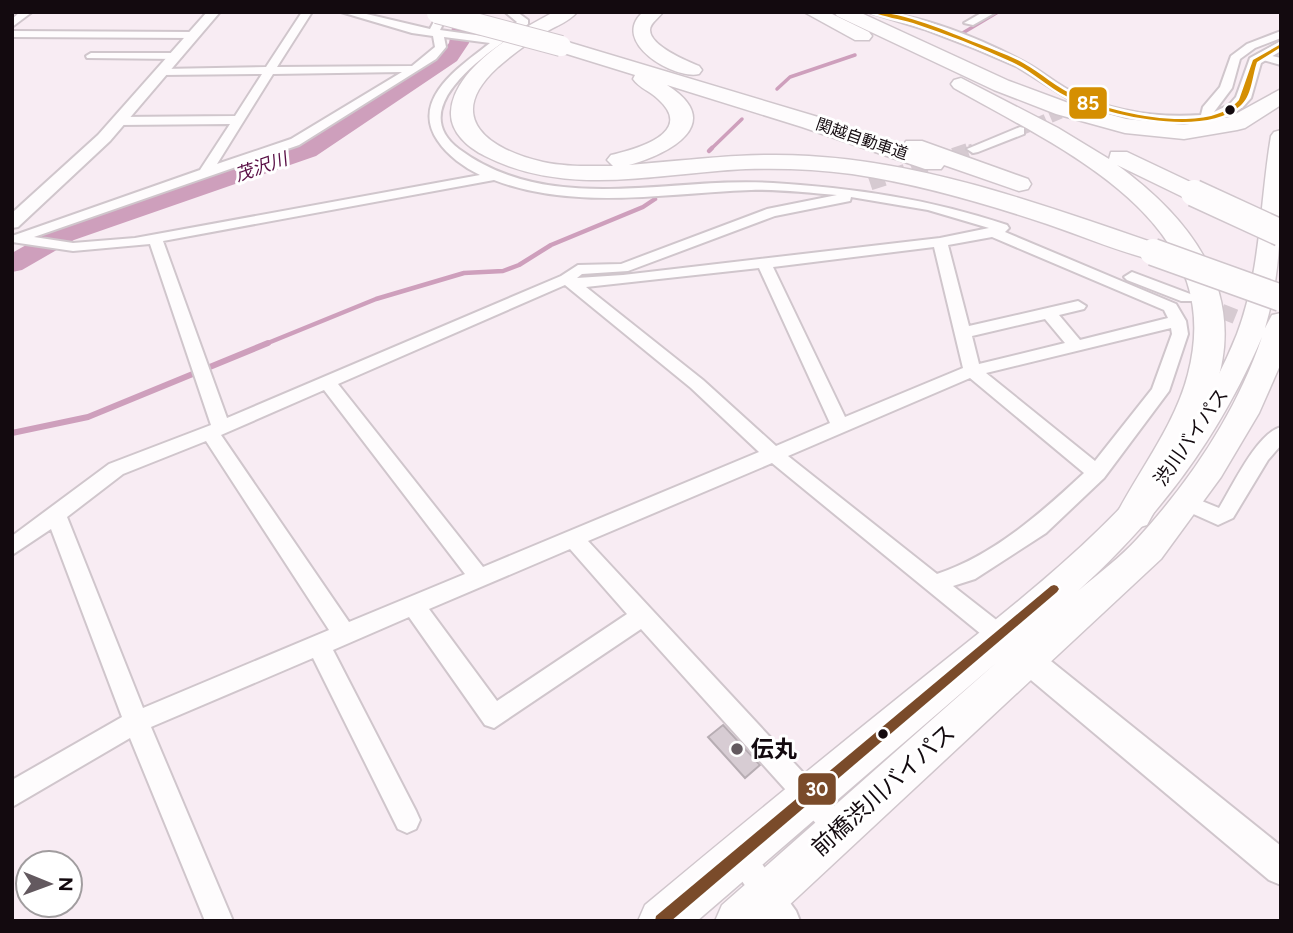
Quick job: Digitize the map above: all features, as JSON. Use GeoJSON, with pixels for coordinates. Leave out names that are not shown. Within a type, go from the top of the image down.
{"type":"FeatureCollection","features":[{"type":"Feature","properties":{"kind":"highway","name":"関越自動車道"},"geometry":{"type":"LineString","coordinates":[[466,12],[562,45],[833,129],[1158,244],[1281,280]]}},
{"type":"Feature","properties":{"kind":"highway"},"geometry":{"type":"LineString","coordinates":[[568,12],[513,45],[485,69],[468,91],[461,112],[463,123],[469,134],[493,152],[533,166],[585,172],[745,162],[850,167],[971,192],[1158,244],[1281,295]]}},
{"type":"Feature","properties":{"kind":"highway"},"geometry":{"type":"LineString","coordinates":[[434,13],[562,45],[661,90],[679,107],[683,115],[677,134],[666,143],[634,157],[590,162],[529,154],[515,150],[490,134],[478,115],[478,105],[489,83],[526,48],[559,25],[584,12]]}},
{"type":"Feature","properties":{"kind":"highway"},"geometry":{"type":"LineString","coordinates":[[654,12],[643,22],[640,29],[642,37],[668,60],[914,146]]}},
{"type":"Feature","properties":{"kind":"highway"},"geometry":{"type":"LineString","coordinates":[[828,12],[905,40]]}},
{"type":"Feature","properties":{"kind":"highway"},"geometry":{"type":"LineString","coordinates":[[843,12],[905,40],[1126,179],[1161,213],[1191,254],[1207,300],[1211,327],[1205,373],[1196,396],[1134,515]]}},
{"type":"Feature","properties":{"kind":"highway"},"geometry":{"type":"LineString","coordinates":[[805,14],[973,81],[1074,114],[1121,125],[1165,130],[1226,127],[1254,117],[1281,95]]}},
{"type":"Feature","properties":{"kind":"highway","name":"関越自動車道"},"geometry":{"type":"LineString","coordinates":[[562,45],[727,86],[914,146],[1158,244]]}},
{"type":"Feature","properties":{"kind":"highway"},"geometry":{"type":"LineString","coordinates":[[973,81],[1281,233]]}},
{"type":"Feature","properties":{"kind":"highway","name":"渋川バイパス"},"geometry":{"type":"LineString","coordinates":[[1014,648],[1168,475],[1223,396],[1250,332],[1267,270],[1281,136]]}},
{"type":"Feature","properties":{"kind":"highway"},"geometry":{"type":"LineString","coordinates":[[1200,191],[1281,224]]}},
{"type":"Feature","properties":{"kind":"highway","name":"渋川バイパス"},"geometry":{"type":"LineString","coordinates":[[1014,648],[1149,549],[1187,503],[1229,440],[1255,391],[1278,334]]}},
{"type":"Feature","properties":{"kind":"highway","name":"前橋渋川バイパス"},"geometry":{"type":"LineString","coordinates":[[661,921],[808,798],[1014,648]]}},
{"type":"Feature","properties":{"kind":"highway","name":"前橋渋川バイパス"},"geometry":{"type":"LineString","coordinates":[[764,912],[1014,648]]}},
{"type":"Feature","properties":{"kind":"street"},"geometry":{"type":"LineString","coordinates":[[12,24],[27,12]]}},
{"type":"Feature","properties":{"kind":"street"},"geometry":{"type":"LineString","coordinates":[[12,223],[119,121],[214,12]]}},
{"type":"Feature","properties":{"kind":"street"},"geometry":{"type":"LineString","coordinates":[[204,174],[307,12]]}},
{"type":"Feature","properties":{"kind":"street"},"geometry":{"type":"LineString","coordinates":[[346,12],[415,31],[499,42]]}},
{"type":"Feature","properties":{"kind":"street"},"geometry":{"type":"LineString","coordinates":[[510,12],[524,22],[452,83],[438,99],[434,118],[440,138],[460,159],[494,176],[529,186],[585,192],[685,191],[756,186],[855,192],[926,206],[1186,298]]}},
{"type":"Feature","properties":{"kind":"street"},"geometry":{"type":"LineString","coordinates":[[874,12],[926,24],[1005,57],[1036,72],[1080,105],[1155,119],[1207,118],[1237,106],[1243,98],[1255,61],[1281,45]]}},
{"type":"Feature","properties":{"kind":"street"},"geometry":{"type":"LineString","coordinates":[[969,23],[991,12]]}},
{"type":"Feature","properties":{"kind":"street"},"geometry":{"type":"LineString","coordinates":[[434,13],[435,31],[442,35]]}},
{"type":"Feature","properties":{"kind":"street"},"geometry":{"type":"LineString","coordinates":[[12,34],[194,35]]}},
{"type":"Feature","properties":{"kind":"street"},"geometry":{"type":"LineString","coordinates":[[1207,118],[1209,107],[1226,88],[1235,58],[1251,46],[1281,34]]}},
{"type":"Feature","properties":{"kind":"street"},"geometry":{"type":"LineString","coordinates":[[20,239],[34,231],[295,142],[438,53],[442,35]]}},
{"type":"Feature","properties":{"kind":"street"},"geometry":{"type":"LineString","coordinates":[[92,56],[177,55]]}},
{"type":"Feature","properties":{"kind":"street"},"geometry":{"type":"LineString","coordinates":[[1260,56],[1281,62]]}},
{"type":"Feature","properties":{"kind":"street"},"geometry":{"type":"LineString","coordinates":[[162,72],[416,69]]}},
{"type":"Feature","properties":{"kind":"street"},"geometry":{"type":"LineString","coordinates":[[119,121],[239,120]]}},
{"type":"Feature","properties":{"kind":"street"},"geometry":{"type":"LineString","coordinates":[[973,149],[1020,131]]}},
{"type":"Feature","properties":{"kind":"street"},"geometry":{"type":"LineString","coordinates":[[20,239],[68,247],[155,238],[494,176]]}},
{"type":"Feature","properties":{"kind":"street"},"geometry":{"type":"LineString","coordinates":[[569,281],[578,270],[623,268],[772,212],[845,198],[870,183]]}},
{"type":"Feature","properties":{"kind":"street"},"geometry":{"type":"LineString","coordinates":[[12,547],[116,469],[216,430],[569,281],[623,281],[940,242],[992,228],[1170,307],[1178,321],[1180,334],[1160,391],[1097,473],[1038,527],[967,573],[934,584]]}},
{"type":"Feature","properties":{"kind":"street"},"geometry":{"type":"LineString","coordinates":[[155,238],[216,430],[345,635]]}},
{"type":"Feature","properties":{"kind":"street"},"geometry":{"type":"LineString","coordinates":[[940,242],[972,371],[1097,473]]}},
{"type":"Feature","properties":{"kind":"street"},"geometry":{"type":"LineString","coordinates":[[764,263],[841,426]]}},
{"type":"Feature","properties":{"kind":"street"},"geometry":{"type":"LineString","coordinates":[[569,281],[697,384],[772,453],[1281,868]]}},
{"type":"Feature","properties":{"kind":"street"},"geometry":{"type":"LineString","coordinates":[[962,333],[1078,306]]}},
{"type":"Feature","properties":{"kind":"street"},"geometry":{"type":"LineString","coordinates":[[1049,313],[1076,346]]}},
{"type":"Feature","properties":{"kind":"street"},"geometry":{"type":"LineString","coordinates":[[12,793],[136,722],[972,371],[1178,321]]}},
{"type":"Feature","properties":{"kind":"street"},"geometry":{"type":"LineString","coordinates":[[327,382],[480,578]]}},
{"type":"Feature","properties":{"kind":"street"},"geometry":{"type":"LineString","coordinates":[[1187,503],[1218,517],[1226,513],[1261,455],[1281,433]]}},
{"type":"Feature","properties":{"kind":"street"},"geometry":{"type":"LineString","coordinates":[[55,513],[136,722],[219,921]]}},
{"type":"Feature","properties":{"kind":"street"},"geometry":{"type":"LineString","coordinates":[[573,539],[839,830]]}},
{"type":"Feature","properties":{"kind":"street"},"geometry":{"type":"LineString","coordinates":[[414,606],[494,717],[642,616]]}},
{"type":"Feature","properties":{"kind":"street"},"geometry":{"type":"LineString","coordinates":[[319,646],[407,820]]}},
{"type":"Feature","properties":{"kind":"street"},"geometry":{"type":"LineString","coordinates":[[739,856],[764,912]]}},
{"type":"Feature","properties":{"kind":"building","name":"伝丸"},"geometry":{"type":"Polygon","coordinates":[[[723,725],[760,765],[745,778],[708,737],[723,725]]]}},
{"type":"Feature","properties":{"kind":"waterway","name":"茂沢川"},"geometry":{"type":"LineString","coordinates":[[12,264],[65,234],[308,151],[450,57],[459,43],[464,12]]}},
{"type":"Feature","properties":{"kind":"waterway"},"geometry":{"type":"LineString","coordinates":[[961,34],[998,12]]}},
{"type":"Feature","properties":{"kind":"waterway"},"geometry":{"type":"LineString","coordinates":[[777,89],[790,77],[855,55]]}},
{"type":"Feature","properties":{"kind":"waterway"},"geometry":{"type":"LineString","coordinates":[[710,150],[742,119]]}},
{"type":"Feature","properties":{"kind":"waterway"},"geometry":{"type":"LineString","coordinates":[[263,345],[376,299],[464,273],[503,271],[519,265],[551,245],[643,207],[655,199]]}},
{"type":"Feature","properties":{"kind":"waterway"},"geometry":{"type":"LineString","coordinates":[[12,433],[88,417],[268,343]]}},
{"type":"Feature","properties":{"kind":"tunnel"},"geometry":{"type":"LineString","coordinates":[[1021,130],[1075,107]]}},
{"type":"Feature","properties":{"kind":"tunnel"},"geometry":{"type":"LineString","coordinates":[[870,183],[973,149],[970,150]]}},
{"type":"Feature","properties":{"kind":"tunnel"},"geometry":{"type":"LineString","coordinates":[[1201,303],[1264,328]]}},
{"type":"Feature","properties":{"kind":"transit line","name":"85"},"geometry":{"type":"LineString","coordinates":[[874,12],[963,39],[1023,65],[1065,93],[1089,103],[1157,119],[1182,121],[1223,114],[1242,100],[1255,61],[1281,45]]}},
{"type":"Feature","properties":{"kind":"transit line","name":"30"},"geometry":{"type":"LineString","coordinates":[[661,921],[1054,589]]}},
{"type":"Feature","properties":{"kind":"place","name":"伝丸"},"geometry":{"type":"Point","coordinates":[737,749]}}]}
